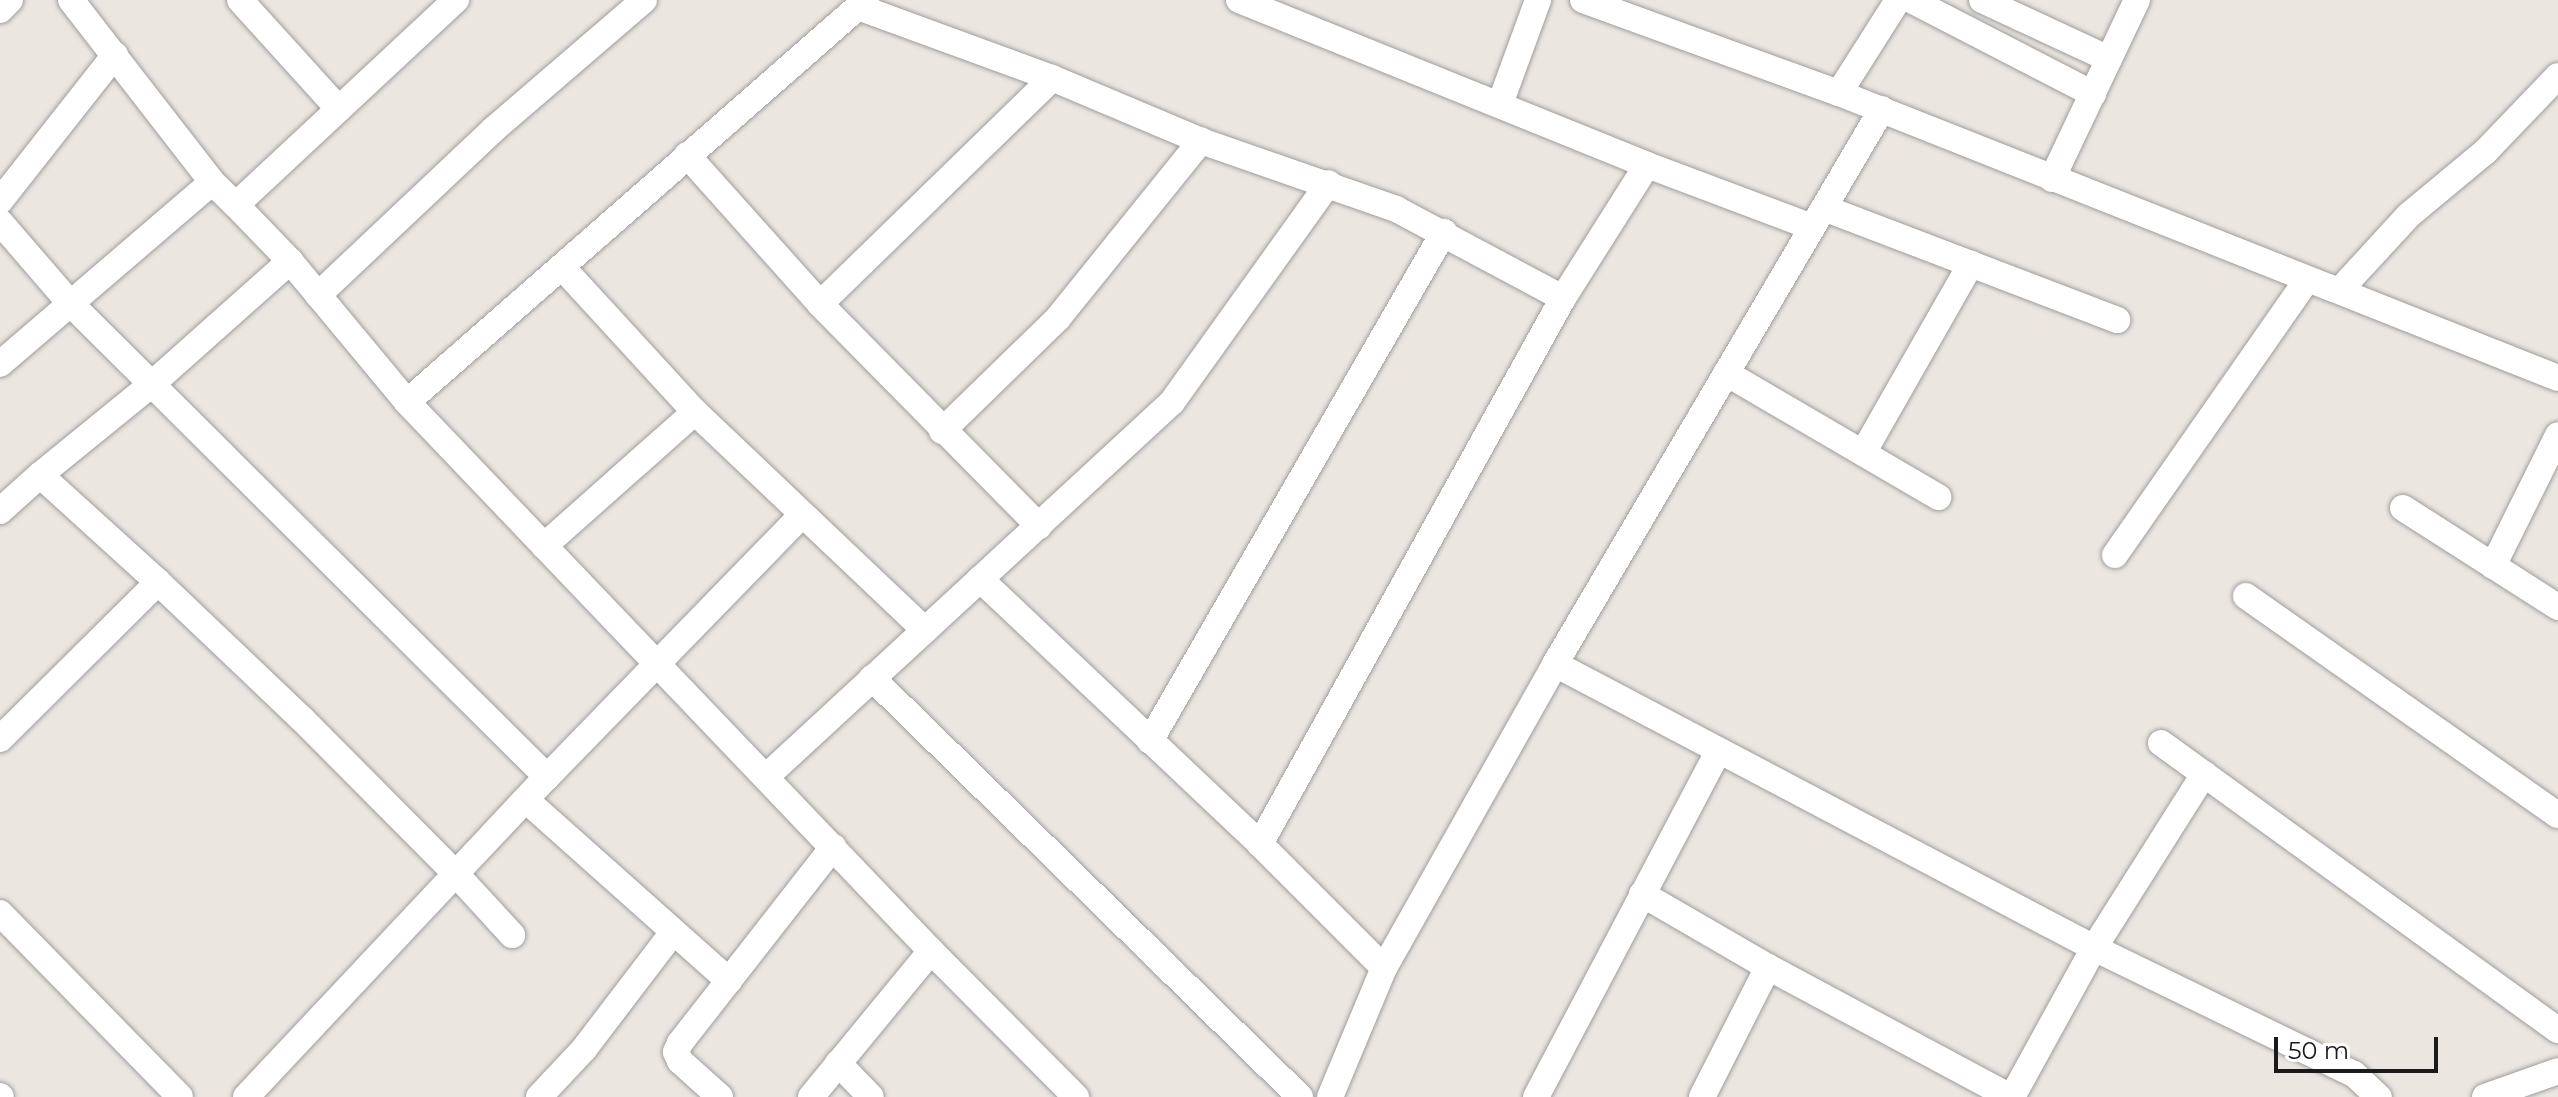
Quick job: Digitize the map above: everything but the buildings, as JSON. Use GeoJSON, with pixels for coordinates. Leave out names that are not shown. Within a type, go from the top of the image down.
{"type":"FeatureCollection","features":[{"type":"Feature","properties":{"kind":"street"},"geometry":{"type":"LineString","coordinates":[[0,10],[10,0]]}},
{"type":"Feature","properties":{"kind":"street"},"geometry":{"type":"LineString","coordinates":[[240,0],[339,109]]}},
{"type":"Feature","properties":{"kind":"street"},"geometry":{"type":"LineString","coordinates":[[236,205],[456,0]]}},
{"type":"Feature","properties":{"kind":"street"},"geometry":{"type":"LineString","coordinates":[[318,295],[493,130],[644,0]]}},
{"type":"Feature","properties":{"kind":"street"},"geometry":{"type":"LineString","coordinates":[[1500,104],[1538,0]]}},
{"type":"Feature","properties":{"kind":"street"},"geometry":{"type":"LineString","coordinates":[[1583,0],[1882,109],[2306,281],[2340,290],[2558,378]]}},
{"type":"Feature","properties":{"kind":"street"},"geometry":{"type":"LineString","coordinates":[[1839,93],[1898,0]]}},
{"type":"Feature","properties":{"kind":"street"},"geometry":{"type":"LineString","coordinates":[[1911,0],[2093,94]]}},
{"type":"Feature","properties":{"kind":"street"},"geometry":{"type":"LineString","coordinates":[[1982,0],[2109,59]]}},
{"type":"Feature","properties":{"kind":"street"},"geometry":{"type":"LineString","coordinates":[[2052,179],[2137,0]]}},
{"type":"Feature","properties":{"kind":"street"},"geometry":{"type":"LineString","coordinates":[[1254,3],[1647,165],[1971,264],[2117,320]]}},
{"type":"Feature","properties":{"kind":"street"},"geometry":{"type":"LineString","coordinates":[[407,402],[463,349],[562,267],[862,4],[1052,78],[1201,141],[1329,183],[1444,232],[1563,298]]}},
{"type":"Feature","properties":{"kind":"street"},"geometry":{"type":"LineString","coordinates":[[84,5],[115,55],[212,182],[290,261],[407,402],[931,951],[1076,1097]]}},
{"type":"Feature","properties":{"kind":"street"},"geometry":{"type":"LineString","coordinates":[[0,201],[115,55]]}},
{"type":"Feature","properties":{"kind":"street"},"geometry":{"type":"LineString","coordinates":[[2340,290],[2409,215],[2485,152],[2558,76]]}},
{"type":"Feature","properties":{"kind":"street"},"geometry":{"type":"LineString","coordinates":[[820,304],[1052,78]]}},
{"type":"Feature","properties":{"kind":"street"},"geometry":{"type":"LineString","coordinates":[[1330,1097],[1384,968],[1555,664],[1882,109]]}},
{"type":"Feature","properties":{"kind":"street"},"geometry":{"type":"LineString","coordinates":[[942,431],[1058,318],[1201,141]]}},
{"type":"Feature","properties":{"kind":"street"},"geometry":{"type":"LineString","coordinates":[[687,155],[820,304],[1039,526]]}},
{"type":"Feature","properties":{"kind":"street"},"geometry":{"type":"LineString","coordinates":[[1260,844],[1563,298],[1647,165]]}},
{"type":"Feature","properties":{"kind":"street"},"geometry":{"type":"LineString","coordinates":[[0,364],[212,182]]}},
{"type":"Feature","properties":{"kind":"street"},"geometry":{"type":"LineString","coordinates":[[767,776],[1172,402],[1329,183]]}},
{"type":"Feature","properties":{"kind":"street"},"geometry":{"type":"LineString","coordinates":[[0,222],[69,302],[547,777]]}},
{"type":"Feature","properties":{"kind":"street"},"geometry":{"type":"LineString","coordinates":[[1150,741],[1444,232]]}},
{"type":"Feature","properties":{"kind":"street"},"geometry":{"type":"LineString","coordinates":[[0,511],[152,384],[290,261]]}},
{"type":"Feature","properties":{"kind":"street"},"geometry":{"type":"LineString","coordinates":[[1863,453],[1971,264]]}},
{"type":"Feature","properties":{"kind":"street"},"geometry":{"type":"LineString","coordinates":[[562,267],[695,412],[925,630]]}},
{"type":"Feature","properties":{"kind":"street"},"geometry":{"type":"LineString","coordinates":[[2115,555],[2306,281]]}},
{"type":"Feature","properties":{"kind":"street"},"geometry":{"type":"LineString","coordinates":[[1726,373],[1938,497]]}},
{"type":"Feature","properties":{"kind":"street"},"geometry":{"type":"LineString","coordinates":[[544,546],[695,412]]}},
{"type":"Feature","properties":{"kind":"street"},"geometry":{"type":"LineString","coordinates":[[2493,566],[2558,435]]}},
{"type":"Feature","properties":{"kind":"street"},"geometry":{"type":"LineString","coordinates":[[40,475],[158,582],[456,874],[512,935]]}},
{"type":"Feature","properties":{"kind":"street"},"geometry":{"type":"LineString","coordinates":[[2403,508],[2558,607]]}},
{"type":"Feature","properties":{"kind":"street"},"geometry":{"type":"LineString","coordinates":[[246,1097],[547,777],[802,515]]}},
{"type":"Feature","properties":{"kind":"street"},"geometry":{"type":"LineString","coordinates":[[980,579],[1260,844],[1384,968]]}},
{"type":"Feature","properties":{"kind":"street"},"geometry":{"type":"LineString","coordinates":[[0,739],[158,582]]}},
{"type":"Feature","properties":{"kind":"street"},"geometry":{"type":"LineString","coordinates":[[2246,596],[2558,815]]}},
{"type":"Feature","properties":{"kind":"street"},"geometry":{"type":"LineString","coordinates":[[1555,664],[2094,948],[2354,1074],[2371,1085],[2379,1097]]}},
{"type":"Feature","properties":{"kind":"street"},"geometry":{"type":"LineString","coordinates":[[872,678],[1300,1097]]}},
{"type":"Feature","properties":{"kind":"street"},"geometry":{"type":"LineString","coordinates":[[2161,743],[2558,1030]]}},
{"type":"Feature","properties":{"kind":"street"},"geometry":{"type":"LineString","coordinates":[[1536,1097],[1718,752]]}},
{"type":"Feature","properties":{"kind":"street"},"geometry":{"type":"LineString","coordinates":[[1642,894],[1768,967],[2011,1097],[2094,948],[2204,774]]}},
{"type":"Feature","properties":{"kind":"street"},"geometry":{"type":"LineString","coordinates":[[526,800],[729,981]]}},
{"type":"Feature","properties":{"kind":"street"},"geometry":{"type":"LineString","coordinates":[[720,1097],[686,1068],[676,1052],[833,847]]}},
{"type":"Feature","properties":{"kind":"street"},"geometry":{"type":"LineString","coordinates":[[0,913],[180,1097]]}},
{"type":"Feature","properties":{"kind":"street"},"geometry":{"type":"LineString","coordinates":[[539,1097],[584,1049],[673,932]]}},
{"type":"Feature","properties":{"kind":"street"},"geometry":{"type":"LineString","coordinates":[[811,1097],[931,951]]}},
{"type":"Feature","properties":{"kind":"street"},"geometry":{"type":"LineString","coordinates":[[1702,1097],[1768,967]]}},
{"type":"Feature","properties":{"kind":"street"},"geometry":{"type":"LineString","coordinates":[[838,1063],[871,1097]]}},
{"type":"Feature","properties":{"kind":"street"},"geometry":{"type":"LineString","coordinates":[[2485,1097],[2558,1071]]}}]}
